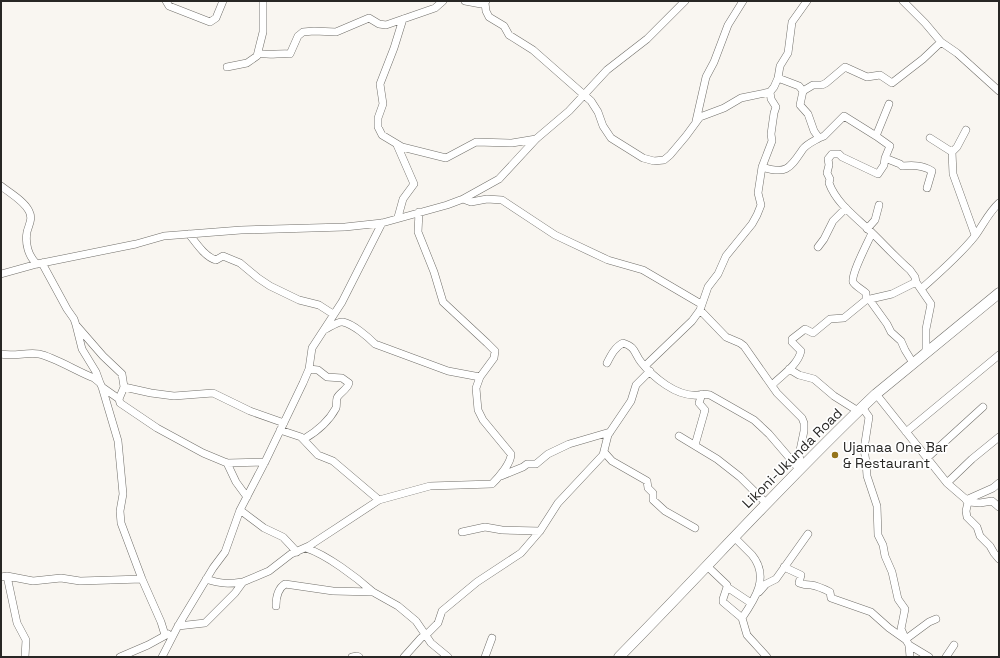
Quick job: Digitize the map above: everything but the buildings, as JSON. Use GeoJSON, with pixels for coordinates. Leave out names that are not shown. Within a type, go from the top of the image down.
{"type":"FeatureCollection","features":[{"type":"Feature","properties":{"kind":"highway","name":"Likoni-Ukunda Road"},"geometry":{"type":"LineString","coordinates":[[619,657],[801,467],[860,409],[913,363],[926,354],[999,293]]}},
{"type":"Feature","properties":{"kind":"street"},"geometry":{"type":"LineString","coordinates":[[166,1],[169,6],[210,22],[216,18],[223,1]]}},
{"type":"Feature","properties":{"kind":"street"},"geometry":{"type":"LineString","coordinates":[[227,67],[247,63],[255,58],[258,53],[263,32],[263,1]]}},
{"type":"Feature","properties":{"kind":"street"},"geometry":{"type":"LineString","coordinates":[[258,53],[267,55],[275,53],[290,54],[298,36],[303,32],[336,32],[369,18],[383,25],[435,8],[443,1]]}},
{"type":"Feature","properties":{"kind":"street"},"geometry":{"type":"LineString","coordinates":[[465,1],[475,4],[485,2],[486,11],[489,17],[504,26],[510,35],[534,50],[585,95],[596,107],[603,126],[611,138],[643,158],[654,161],[664,160],[670,155],[700,117],[718,110],[741,98],[770,92],[774,89],[780,66],[788,54],[792,22],[807,1]]}},
{"type":"Feature","properties":{"kind":"street"},"geometry":{"type":"LineString","coordinates":[[696,122],[706,77],[714,62],[728,26],[743,1]]}},
{"type":"Feature","properties":{"kind":"street"},"geometry":{"type":"LineString","coordinates":[[903,1],[941,42],[963,58],[999,91]]}},
{"type":"Feature","properties":{"kind":"street"},"geometry":{"type":"LineString","coordinates":[[1,274],[39,263],[136,244],[164,236],[241,230],[345,227],[382,223],[398,217],[447,205],[499,179],[536,139],[558,121],[585,95],[607,70],[647,39],[683,2]]}},
{"type":"Feature","properties":{"kind":"street"},"geometry":{"type":"LineString","coordinates":[[403,19],[380,84],[383,104],[377,122],[382,135],[397,145],[446,158],[476,142],[512,143],[536,139]]}},
{"type":"Feature","properties":{"kind":"street"},"geometry":{"type":"LineString","coordinates":[[819,138],[814,131],[808,114],[800,105],[803,91],[813,85],[822,85],[826,83],[845,67],[867,77],[880,75],[892,83],[941,42]]}},
{"type":"Feature","properties":{"kind":"street"},"geometry":{"type":"LineString","coordinates":[[778,78],[799,86],[803,91]]}},
{"type":"Feature","properties":{"kind":"street"},"geometry":{"type":"LineString","coordinates":[[404,657],[438,623],[442,611],[477,582],[521,553],[540,531],[558,503],[601,458],[610,432],[631,401],[636,385],[647,368],[684,329],[700,307],[708,287],[718,274],[726,256],[758,215],[761,205],[758,193],[762,167],[772,141],[771,134],[776,107],[771,99],[770,92]]}},
{"type":"Feature","properties":{"kind":"street"},"geometry":{"type":"LineString","coordinates":[[876,136],[889,104]]}},
{"type":"Feature","properties":{"kind":"street"},"geometry":{"type":"LineString","coordinates":[[762,167],[778,171],[785,170],[796,161],[804,149],[824,136],[844,116],[890,146],[884,165],[878,174],[842,157],[840,154],[830,156],[828,159],[829,166],[827,172],[830,179],[829,183],[837,198],[854,218],[870,231],[910,270],[916,277],[916,282],[931,304],[926,329],[926,354]]}},
{"type":"Feature","properties":{"kind":"street"},"geometry":{"type":"LineString","coordinates":[[966,130],[952,152],[953,174],[975,235]]}},
{"type":"Feature","properties":{"kind":"street"},"geometry":{"type":"LineString","coordinates":[[930,138],[952,152]]}},
{"type":"Feature","properties":{"kind":"street"},"geometry":{"type":"LineString","coordinates":[[397,145],[414,184],[403,199],[398,217]]}},
{"type":"Feature","properties":{"kind":"street"},"geometry":{"type":"LineString","coordinates":[[885,158],[902,166],[915,165],[932,171],[927,188]]}},
{"type":"Feature","properties":{"kind":"street"},"geometry":{"type":"LineString","coordinates":[[1,186],[26,206],[30,213],[32,219],[27,230],[26,241],[32,260],[39,263],[74,319],[82,349],[96,372],[101,385],[118,441],[123,494],[120,511],[121,523],[165,635]]}},
{"type":"Feature","properties":{"kind":"street"},"geometry":{"type":"LineString","coordinates":[[463,198],[471,202],[487,199],[502,200],[554,235],[608,260],[643,270],[700,307],[726,337],[744,346],[772,385],[800,416],[804,432],[799,455],[801,467]]}},
{"type":"Feature","properties":{"kind":"street"},"geometry":{"type":"LineString","coordinates":[[921,289],[950,264],[975,235],[992,210],[999,203]]}},
{"type":"Feature","properties":{"kind":"street"},"geometry":{"type":"LineString","coordinates":[[879,205],[875,220],[857,265],[853,281],[866,293],[867,299],[887,324],[891,332],[901,341],[904,350],[913,363]]}},
{"type":"Feature","properties":{"kind":"street"},"geometry":{"type":"LineString","coordinates":[[818,247],[833,221],[846,208]]}},
{"type":"Feature","properties":{"kind":"street"},"geometry":{"type":"LineString","coordinates":[[206,579],[230,584],[243,582],[269,571],[291,554],[306,548],[379,500],[430,486],[492,484],[500,476],[510,459],[511,454],[479,414],[476,388],[480,377],[494,358],[494,351],[443,302],[434,272],[418,232],[419,212]]}},
{"type":"Feature","properties":{"kind":"street"},"geometry":{"type":"LineString","coordinates":[[162,657],[177,627],[206,579],[225,552],[240,510],[265,462],[309,369],[312,348],[326,329],[342,302],[382,223]]}},
{"type":"Feature","properties":{"kind":"street"},"geometry":{"type":"LineString","coordinates":[[189,234],[197,246],[210,258],[216,260],[223,256],[232,259],[240,263],[270,286],[300,300],[319,305],[334,314]]}},
{"type":"Feature","properties":{"kind":"street"},"geometry":{"type":"LineString","coordinates":[[772,385],[795,363],[800,356],[801,351],[792,342],[793,338],[805,329],[812,333],[830,319],[844,318],[867,299],[892,294],[916,282]]}},
{"type":"Feature","properties":{"kind":"street"},"geometry":{"type":"LineString","coordinates":[[326,329],[344,322],[366,336],[375,344],[448,371],[480,377]]}},
{"type":"Feature","properties":{"kind":"street"},"geometry":{"type":"LineString","coordinates":[[76,325],[103,356],[121,372],[124,387],[118,399]]}},
{"type":"Feature","properties":{"kind":"street"},"geometry":{"type":"LineString","coordinates":[[607,363],[614,350],[623,343],[633,347],[647,368],[666,385],[687,394],[710,395],[753,419],[801,467]]}},
{"type":"Feature","properties":{"kind":"street"},"geometry":{"type":"LineString","coordinates":[[1,354],[34,354],[44,356],[94,378],[118,399],[120,403],[157,428],[203,454],[227,462],[265,462]]}},
{"type":"Feature","properties":{"kind":"street"},"geometry":{"type":"LineString","coordinates":[[906,432],[999,355]]}},
{"type":"Feature","properties":{"kind":"street"},"geometry":{"type":"LineString","coordinates":[[304,439],[314,433],[329,417],[336,407],[338,397],[343,393],[349,383],[342,378],[327,376],[318,370],[309,369]]}},
{"type":"Feature","properties":{"kind":"street"},"geometry":{"type":"LineString","coordinates":[[789,369],[799,375],[814,379],[834,396],[860,409],[869,417],[864,450],[867,476],[877,506],[878,536],[892,572],[898,599],[905,609],[901,629],[907,641],[910,657]]}},
{"type":"Feature","properties":{"kind":"street"},"geometry":{"type":"LineString","coordinates":[[124,387],[174,396],[213,394],[250,411],[284,423]]}},
{"type":"Feature","properties":{"kind":"street"},"geometry":{"type":"LineString","coordinates":[[695,445],[705,410],[699,403],[702,394]]}},
{"type":"Feature","properties":{"kind":"street"},"geometry":{"type":"LineString","coordinates":[[876,394],[947,483],[967,501],[980,503],[992,501],[999,507]]}},
{"type":"Feature","properties":{"kind":"street"},"geometry":{"type":"LineString","coordinates":[[927,458],[983,407]]}},
{"type":"Feature","properties":{"kind":"street"},"geometry":{"type":"LineString","coordinates":[[280,430],[304,439],[318,455],[333,462],[379,500]]}},
{"type":"Feature","properties":{"kind":"street"},"geometry":{"type":"LineString","coordinates":[[500,476],[527,464],[536,464],[548,454],[569,444],[610,432]]}},
{"type":"Feature","properties":{"kind":"street"},"geometry":{"type":"LineString","coordinates":[[679,436],[717,459],[740,477],[767,504]]}},
{"type":"Feature","properties":{"kind":"street"},"geometry":{"type":"LineString","coordinates":[[947,483],[972,459],[999,437]]}},
{"type":"Feature","properties":{"kind":"street"},"geometry":{"type":"LineString","coordinates":[[604,452],[612,461],[646,481],[648,488],[653,493],[653,500],[665,511],[695,528]]}},
{"type":"Feature","properties":{"kind":"street"},"geometry":{"type":"LineString","coordinates":[[227,462],[236,482],[246,497]]}},
{"type":"Feature","properties":{"kind":"street"},"geometry":{"type":"LineString","coordinates":[[967,501],[994,488],[999,483]]}},
{"type":"Feature","properties":{"kind":"street"},"geometry":{"type":"LineString","coordinates":[[967,501],[967,517],[977,527],[980,536],[990,546],[999,559]]}},
{"type":"Feature","properties":{"kind":"street"},"geometry":{"type":"LineString","coordinates":[[240,510],[264,528],[283,537],[297,552]]}},
{"type":"Feature","properties":{"kind":"street"},"geometry":{"type":"LineString","coordinates":[[462,532],[485,526],[502,530],[540,531]]}},
{"type":"Feature","properties":{"kind":"street"},"geometry":{"type":"LineString","coordinates":[[742,618],[756,595],[766,584],[776,579],[808,534]]}},
{"type":"Feature","properties":{"kind":"street"},"geometry":{"type":"LineString","coordinates":[[734,537],[757,563],[760,584],[756,595]]}},
{"type":"Feature","properties":{"kind":"street"},"geometry":{"type":"LineString","coordinates":[[306,548],[327,558],[373,592],[398,606],[416,621],[431,643],[448,657]]}},
{"type":"Feature","properties":{"kind":"street"},"geometry":{"type":"LineString","coordinates":[[707,566],[727,585],[727,588],[751,603]]}},
{"type":"Feature","properties":{"kind":"street"},"geometry":{"type":"LineString","coordinates":[[784,567],[801,575],[799,583],[826,590],[830,592],[831,598],[871,612],[889,628],[929,657]]}},
{"type":"Feature","properties":{"kind":"street"},"geometry":{"type":"LineString","coordinates":[[25,657],[26,640],[17,623],[4,577],[33,581],[61,578],[80,581],[142,579]]}},
{"type":"Feature","properties":{"kind":"street"},"geometry":{"type":"LineString","coordinates":[[120,657],[148,645],[177,627],[205,623],[235,593],[243,582]]}},
{"type":"Feature","properties":{"kind":"street"},"geometry":{"type":"LineString","coordinates":[[276,606],[279,590],[281,586],[285,584],[333,591],[373,592]]}},
{"type":"Feature","properties":{"kind":"street"},"geometry":{"type":"LineString","coordinates":[[727,588],[723,602],[742,618],[747,635],[767,657]]}},
{"type":"Feature","properties":{"kind":"street"},"geometry":{"type":"LineString","coordinates":[[907,641],[929,622],[936,619]]}},
{"type":"Feature","properties":{"kind":"street"},"geometry":{"type":"LineString","coordinates":[[485,657],[492,638]]}},
{"type":"Feature","properties":{"kind":"street"},"geometry":{"type":"LineString","coordinates":[[946,657],[954,645]]}},
{"type":"Feature","properties":{"kind":"street"},"geometry":{"type":"LineString","coordinates":[[352,657],[359,657]]}},
{"type":"Feature","properties":{"kind":"place","name":"Ujamaa One Bar & Restaurant"},"geometry":{"type":"Point","coordinates":[835,455]}}]}
